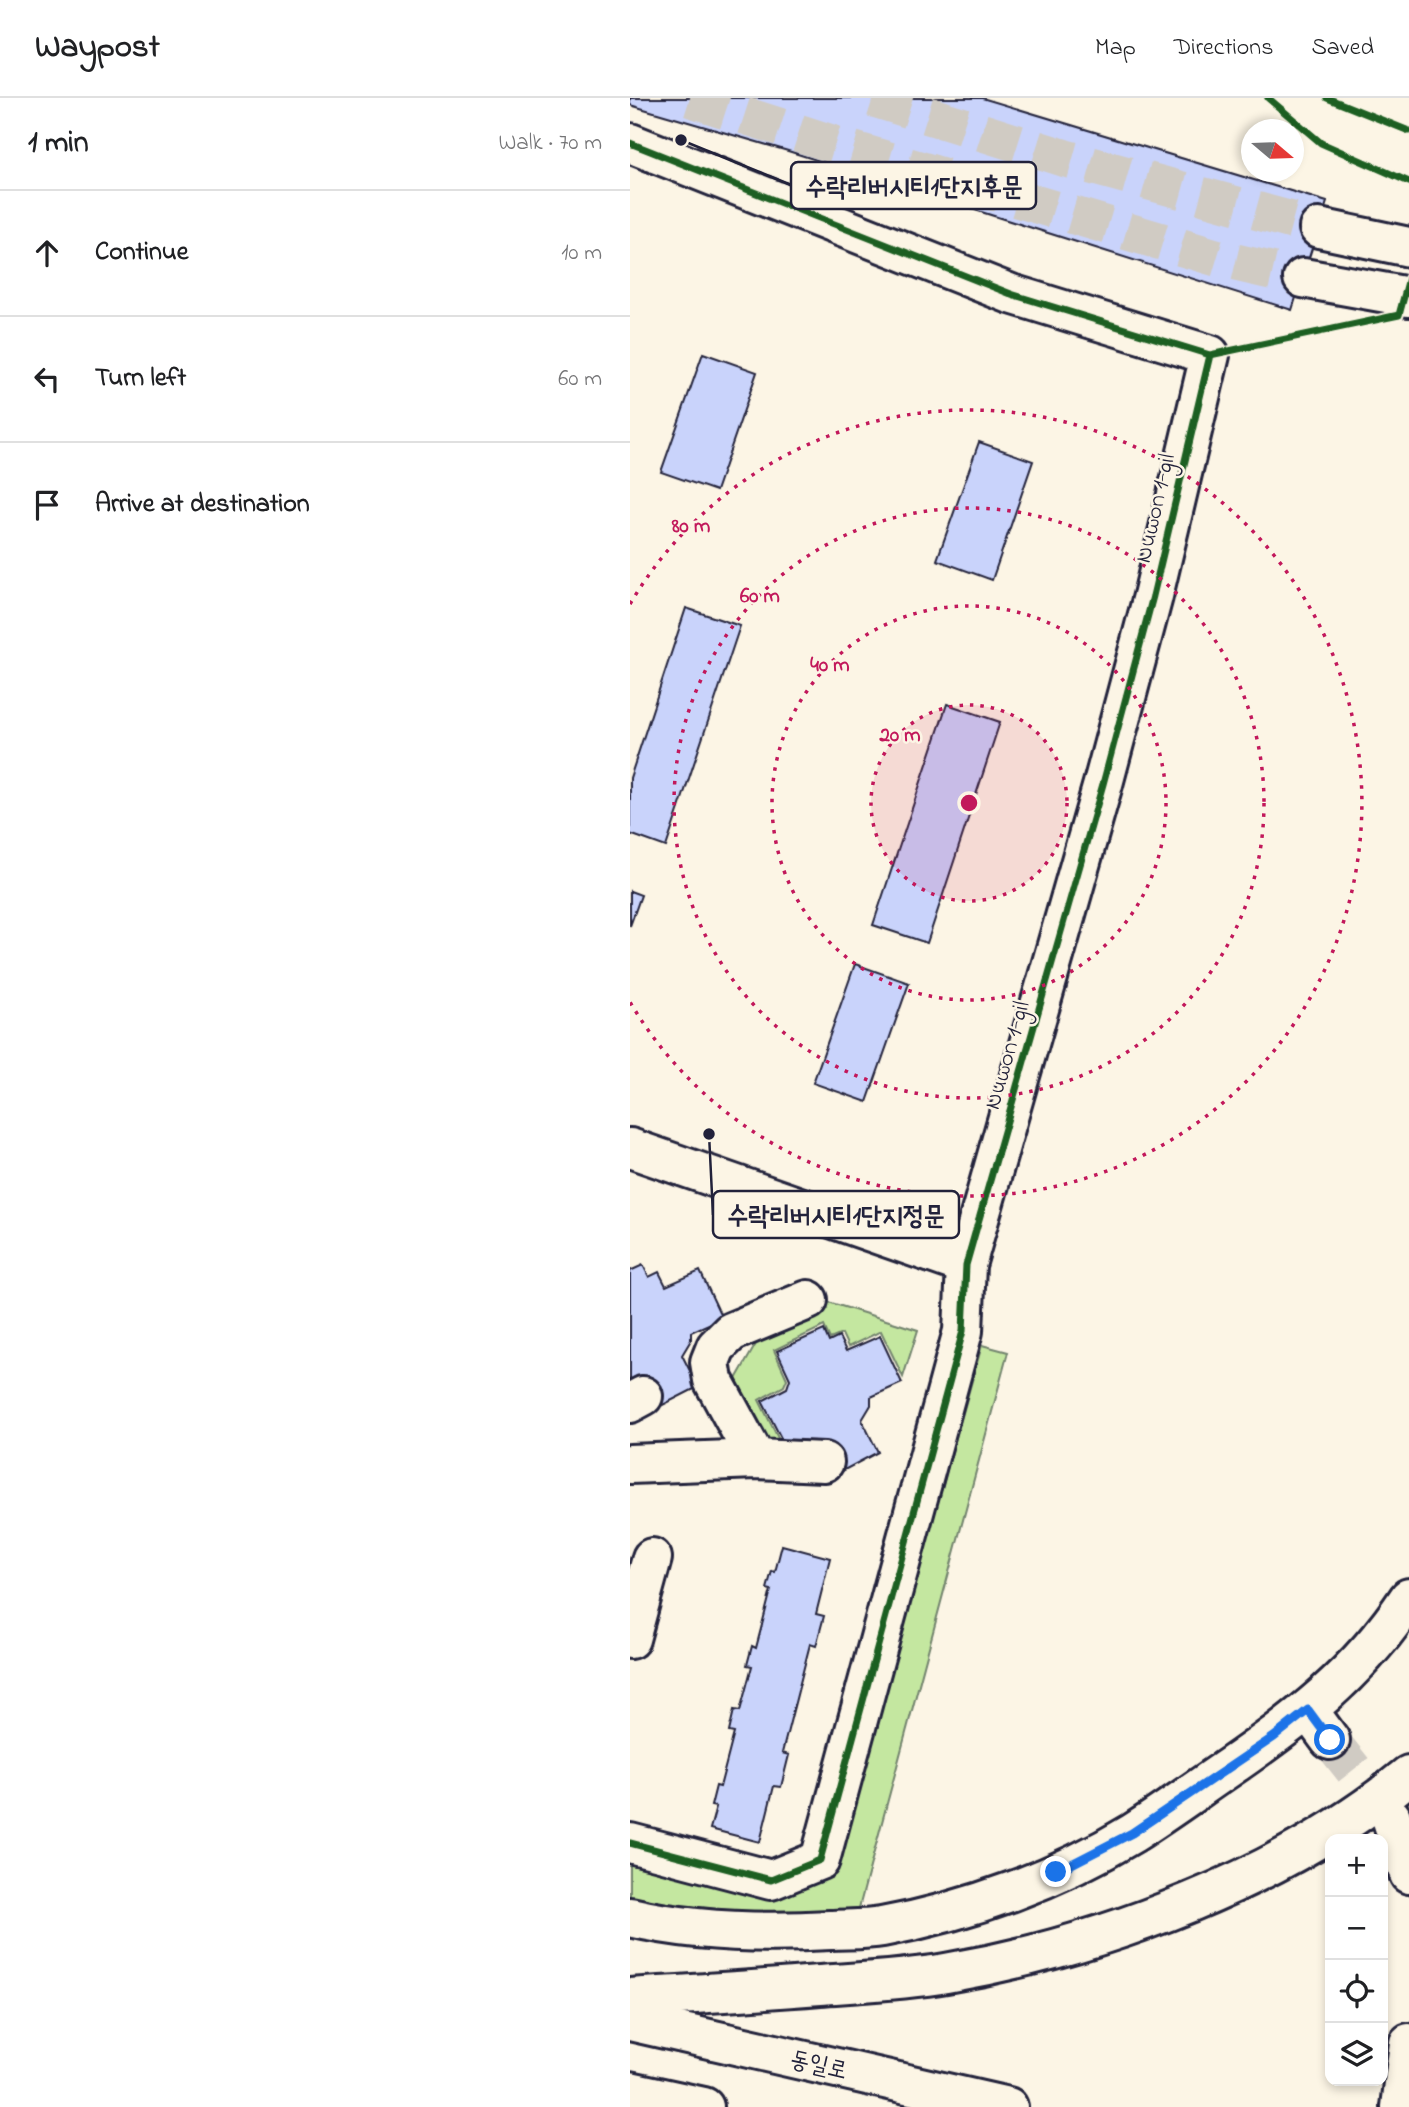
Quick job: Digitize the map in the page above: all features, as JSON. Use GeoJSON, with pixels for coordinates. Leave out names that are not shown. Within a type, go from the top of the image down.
{"type":"FeatureCollection","features":[{"type":"Feature","properties":{"kind":"main road","name":"Nuwon 1-gil"},"geometry":{"type":"LineString","coordinates":[[630,143],[1011,294],[1210,355],[1153,596],[1107,770],[966,1265]]}},
{"type":"Feature","properties":{"kind":"main road"},"geometry":{"type":"LineString","coordinates":[[1319,229],[1409,247]]}},
{"type":"Feature","properties":{"kind":"main road"},"geometry":{"type":"LineString","coordinates":[[1303,278],[1409,297]]}},
{"type":"Feature","properties":{"kind":"main road"},"geometry":{"type":"LineString","coordinates":[[630,1148],[966,1265],[963,1331],[898,1532],[820,1860],[771,1880],[630,1843]]}},
{"type":"Feature","properties":{"kind":"main road"},"geometry":{"type":"LineString","coordinates":[[756,1459],[713,1380],[710,1362],[716,1347],[731,1332],[808,1300]]}},
{"type":"Feature","properties":{"kind":"main road"},"geometry":{"type":"LineString","coordinates":[[630,1464],[756,1459],[824,1462]]}},
{"type":"Feature","properties":{"kind":"main road"},"geometry":{"type":"LineString","coordinates":[[630,1639],[652,1558]]}},
{"type":"Feature","properties":{"kind":"main road"},"geometry":{"type":"LineString","coordinates":[[630,1917],[653,1922],[769,1933],[880,1928],[968,1907],[1056,1872],[1132,1833],[1274,1737],[1340,1683],[1394,1621],[1409,1598]]}},
{"type":"Feature","properties":{"kind":"main road"},"geometry":{"type":"LineString","coordinates":[[1308,1710],[1330,1740]]}},
{"type":"Feature","properties":{"kind":"main road"},"geometry":{"type":"LineString","coordinates":[[630,1998],[852,1983],[946,1973],[1046,1951],[1192,1902],[1251,1875],[1359,1814],[1409,1775]]}},
{"type":"Feature","properties":{"kind":"main road"},"geometry":{"type":"LineString","coordinates":[[1391,1817],[1409,1874]]}},
{"type":"Feature","properties":{"kind":"main road","name":"동일로"},"geometry":{"type":"LineString","coordinates":[[630,2021],[1008,2107]]}},
{"type":"Feature","properties":{"kind":"main road"},"geometry":{"type":"LineString","coordinates":[[1401,2107],[1409,2043]]}},
{"type":"Feature","properties":{"kind":"main road"},"geometry":{"type":"LineString","coordinates":[[630,2091],[704,2107]]}},
{"type":"Feature","properties":{"kind":"green space"},"geometry":{"type":"Polygon","coordinates":[[[825,1301],[918,1330],[903,1377],[881,1331],[848,1347],[842,1334],[830,1339],[824,1326],[774,1350],[787,1379],[784,1386],[759,1400],[784,1450],[777,1455],[736,1379],[760,1337],[828,1309],[825,1301]]]}},
{"type":"Feature","properties":{"kind":"green space"},"geometry":{"type":"Polygon","coordinates":[[[982,1345],[1008,1352],[859,1908],[768,1914],[653,1903],[630,1898],[630,1858],[835,1869],[982,1345]]]}},
{"type":"Feature","properties":{"kind":"building"},"geometry":{"type":"Polygon","coordinates":[[[630,98],[982,98],[1241,176],[1241,182],[1261,182],[1327,202],[1292,310],[788,151],[630,105],[630,98]]]}},
{"type":"Feature","properties":{"kind":"building"},"geometry":{"type":"Polygon","coordinates":[[[703,353],[757,372],[716,491],[661,472],[703,353]]]}},
{"type":"Feature","properties":{"kind":"building"},"geometry":{"type":"Polygon","coordinates":[[[979,442],[1033,461],[992,580],[937,560],[979,442]]]}},
{"type":"Feature","properties":{"kind":"building"},"geometry":{"type":"Polygon","coordinates":[[[686,608],[740,626],[666,847],[630,834],[630,778],[686,608]]]}},
{"type":"Feature","properties":{"kind":"building"},"geometry":{"type":"Polygon","coordinates":[[[947,704],[1000,722],[927,943],[873,925],[947,704]]]}},
{"type":"Feature","properties":{"kind":"building"},"geometry":{"type":"Polygon","coordinates":[[[630,891],[641,895],[630,926],[630,891]]]}},
{"type":"Feature","properties":{"kind":"building"},"geometry":{"type":"Polygon","coordinates":[[[855,964],[909,983],[867,1102],[813,1083],[855,964]]]}},
{"type":"Feature","properties":{"kind":"building"},"geometry":{"type":"Polygon","coordinates":[[[643,1265],[649,1277],[659,1272],[666,1286],[700,1271],[722,1318],[691,1332],[691,1340],[682,1355],[698,1387],[651,1411],[630,1382],[630,1271],[643,1265]]]}},
{"type":"Feature","properties":{"kind":"building"},"geometry":{"type":"Polygon","coordinates":[[[824,1330],[829,1342],[839,1337],[846,1351],[880,1336],[902,1383],[871,1397],[871,1405],[862,1420],[878,1452],[831,1477],[803,1450],[798,1440],[785,1446],[762,1401],[787,1388],[790,1379],[777,1351],[824,1330]]]}},
{"type":"Feature","properties":{"kind":"building"},"geometry":{"type":"Polygon","coordinates":[[[782,1545],[830,1558],[816,1614],[824,1616],[816,1646],[810,1644],[782,1753],[789,1755],[781,1787],[774,1786],[760,1842],[710,1829],[716,1807],[711,1806],[716,1786],[720,1787],[734,1733],[729,1732],[734,1710],[740,1711],[752,1666],[747,1665],[752,1646],[756,1648],[771,1590],[767,1589],[782,1545]]]}},
{"type":"Feature","properties":{"kind":"tunnel"},"geometry":{"type":"LineString","coordinates":[[690,98],[836,145],[1221,259],[1303,278]]}},
{"type":"Feature","properties":{"kind":"tunnel"},"geometry":{"type":"LineString","coordinates":[[873,98],[1064,158],[1319,228]]}},
{"type":"Feature","properties":{"kind":"tunnel"},"geometry":{"type":"LineString","coordinates":[[1330,1740],[1391,1817]]}},
{"type":"Feature","properties":{"kind":"cycle path"},"geometry":{"type":"LineString","coordinates":[[1268,98],[1321,143],[1409,182]]}},
{"type":"Feature","properties":{"kind":"cycle path"},"geometry":{"type":"LineString","coordinates":[[1327,98],[1409,131]]}},
{"type":"Feature","properties":{"kind":"cycle path"},"geometry":{"type":"LineString","coordinates":[[630,143],[1011,294],[1210,355],[1153,596],[1103,784],[966,1265],[963,1331],[820,1860],[771,1880],[630,1843]]}},
{"type":"Feature","properties":{"kind":"cycle path"},"geometry":{"type":"LineString","coordinates":[[1210,355],[1399,315],[1409,278]]}},
{"type":"Feature","properties":{"kind":"place","name":"수락리버시티1단지후문"},"geometry":{"type":"Point","coordinates":[681,140]}},
{"type":"Feature","properties":{"kind":"place","name":"수락리버시티1단지정문"},"geometry":{"type":"Point","coordinates":[709,1134]}},
{"type":"Feature","properties":{"kind":"route"},"geometry":{"type":"LineString","coordinates":[[1056,1872],[1132,1833],[1274,1737],[1308,1710],[1330,1740]]}}]}
